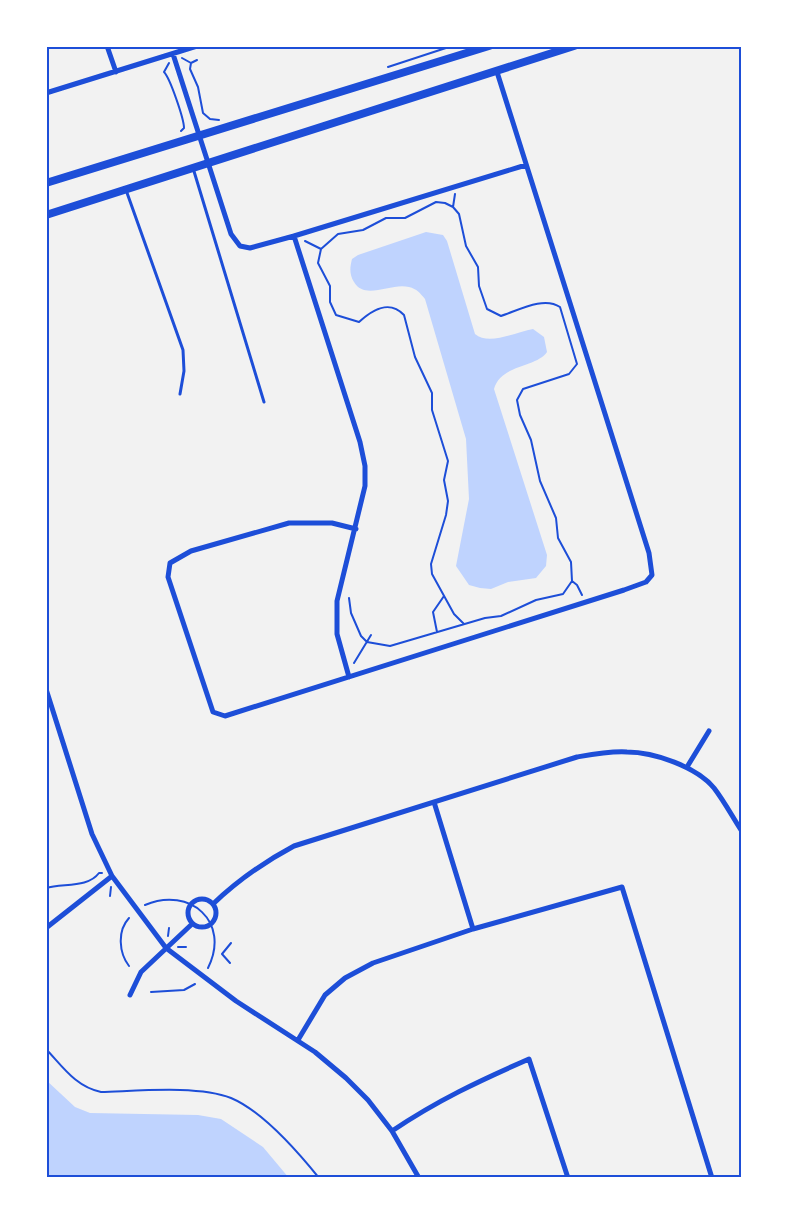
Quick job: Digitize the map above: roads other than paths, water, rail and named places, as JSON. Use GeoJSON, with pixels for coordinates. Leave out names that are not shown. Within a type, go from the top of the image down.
{"type":"FeatureCollection","features":[{"type":"Feature","properties":{"kind":"main road"},"geometry":{"type":"LineString","coordinates":[[46,183],[489,46]]}},
{"type":"Feature","properties":{"kind":"main road"},"geometry":{"type":"LineString","coordinates":[[46,215],[574,46]]}},
{"type":"Feature","properties":{"kind":"street"},"geometry":{"type":"LineString","coordinates":[[108,46],[116,72]]}},
{"type":"Feature","properties":{"kind":"street"},"geometry":{"type":"LineString","coordinates":[[46,93],[196,46]]}},
{"type":"Feature","properties":{"kind":"street"},"geometry":{"type":"LineString","coordinates":[[173,54],[231,234],[240,246],[250,248],[294,236],[526,165]]}},
{"type":"Feature","properties":{"kind":"street"},"geometry":{"type":"LineString","coordinates":[[356,528],[332,522],[288,523],[191,552],[170,563],[168,577],[213,712],[225,716],[348,675],[585,603],[646,582],[652,575],[649,553],[497,72]]}},
{"type":"Feature","properties":{"kind":"street"},"geometry":{"type":"LineString","coordinates":[[294,236],[360,442],[365,466],[365,486],[356,528],[343,570],[337,601],[337,634],[348,675]]}},
{"type":"Feature","properties":{"kind":"street"},"geometry":{"type":"LineString","coordinates":[[46,689],[92,834],[112,876],[166,948],[236,1001],[298,1040],[346,1078],[368,1100],[392,1130],[419,1178]]}},
{"type":"Feature","properties":{"kind":"street"},"geometry":{"type":"LineString","coordinates":[[687,767],[709,731]]}},
{"type":"Feature","properties":{"kind":"street"},"geometry":{"type":"LineString","coordinates":[[213,904],[247,874],[268,859],[294,846],[577,757],[607,752],[651,755],[687,767],[713,786],[741,830]]}},
{"type":"Feature","properties":{"kind":"street"},"geometry":{"type":"LineString","coordinates":[[434,802],[473,929]]}},
{"type":"Feature","properties":{"kind":"street"},"geometry":{"type":"LineString","coordinates":[[46,928],[112,876]]}},
{"type":"Feature","properties":{"kind":"street"},"geometry":{"type":"LineString","coordinates":[[298,1040],[325,995],[345,978],[374,963],[473,929],[622,887],[712,1178]]}},
{"type":"Feature","properties":{"kind":"street"},"geometry":{"type":"LineString","coordinates":[[200,899],[213,904],[216,913],[214,922],[201,928],[192,924],[188,916],[192,903],[200,899]]}},
{"type":"Feature","properties":{"kind":"street"},"geometry":{"type":"LineString","coordinates":[[130,995],[141,972],[192,924]]}},
{"type":"Feature","properties":{"kind":"street"},"geometry":{"type":"LineString","coordinates":[[392,1130],[459,1090],[530,1059],[568,1178]]}},
{"type":"Feature","properties":{"kind":"lane"},"geometry":{"type":"LineString","coordinates":[[192,168],[264,402]]}},
{"type":"Feature","properties":{"kind":"lane"},"geometry":{"type":"LineString","coordinates":[[126,189],[183,350],[184,371],[180,394]]}},
{"type":"Feature","properties":{"kind":"water"},"geometry":{"type":"Polygon","coordinates":[[[426,232],[443,235],[447,241],[475,334],[488,339],[533,329],[544,337],[547,352],[535,361],[504,375],[494,389],[547,555],[546,566],[536,578],[508,582],[491,589],[480,588],[469,585],[456,566],[469,499],[466,439],[425,299],[416,290],[409,287],[365,290],[354,282],[351,276],[352,259],[358,255],[426,232]]]}},
{"type":"Feature","properties":{"kind":"water"},"geometry":{"type":"Polygon","coordinates":[[[46,1080],[75,1107],[90,1113],[198,1115],[221,1119],[263,1147],[289,1178],[46,1178],[46,1080]]]}}]}
